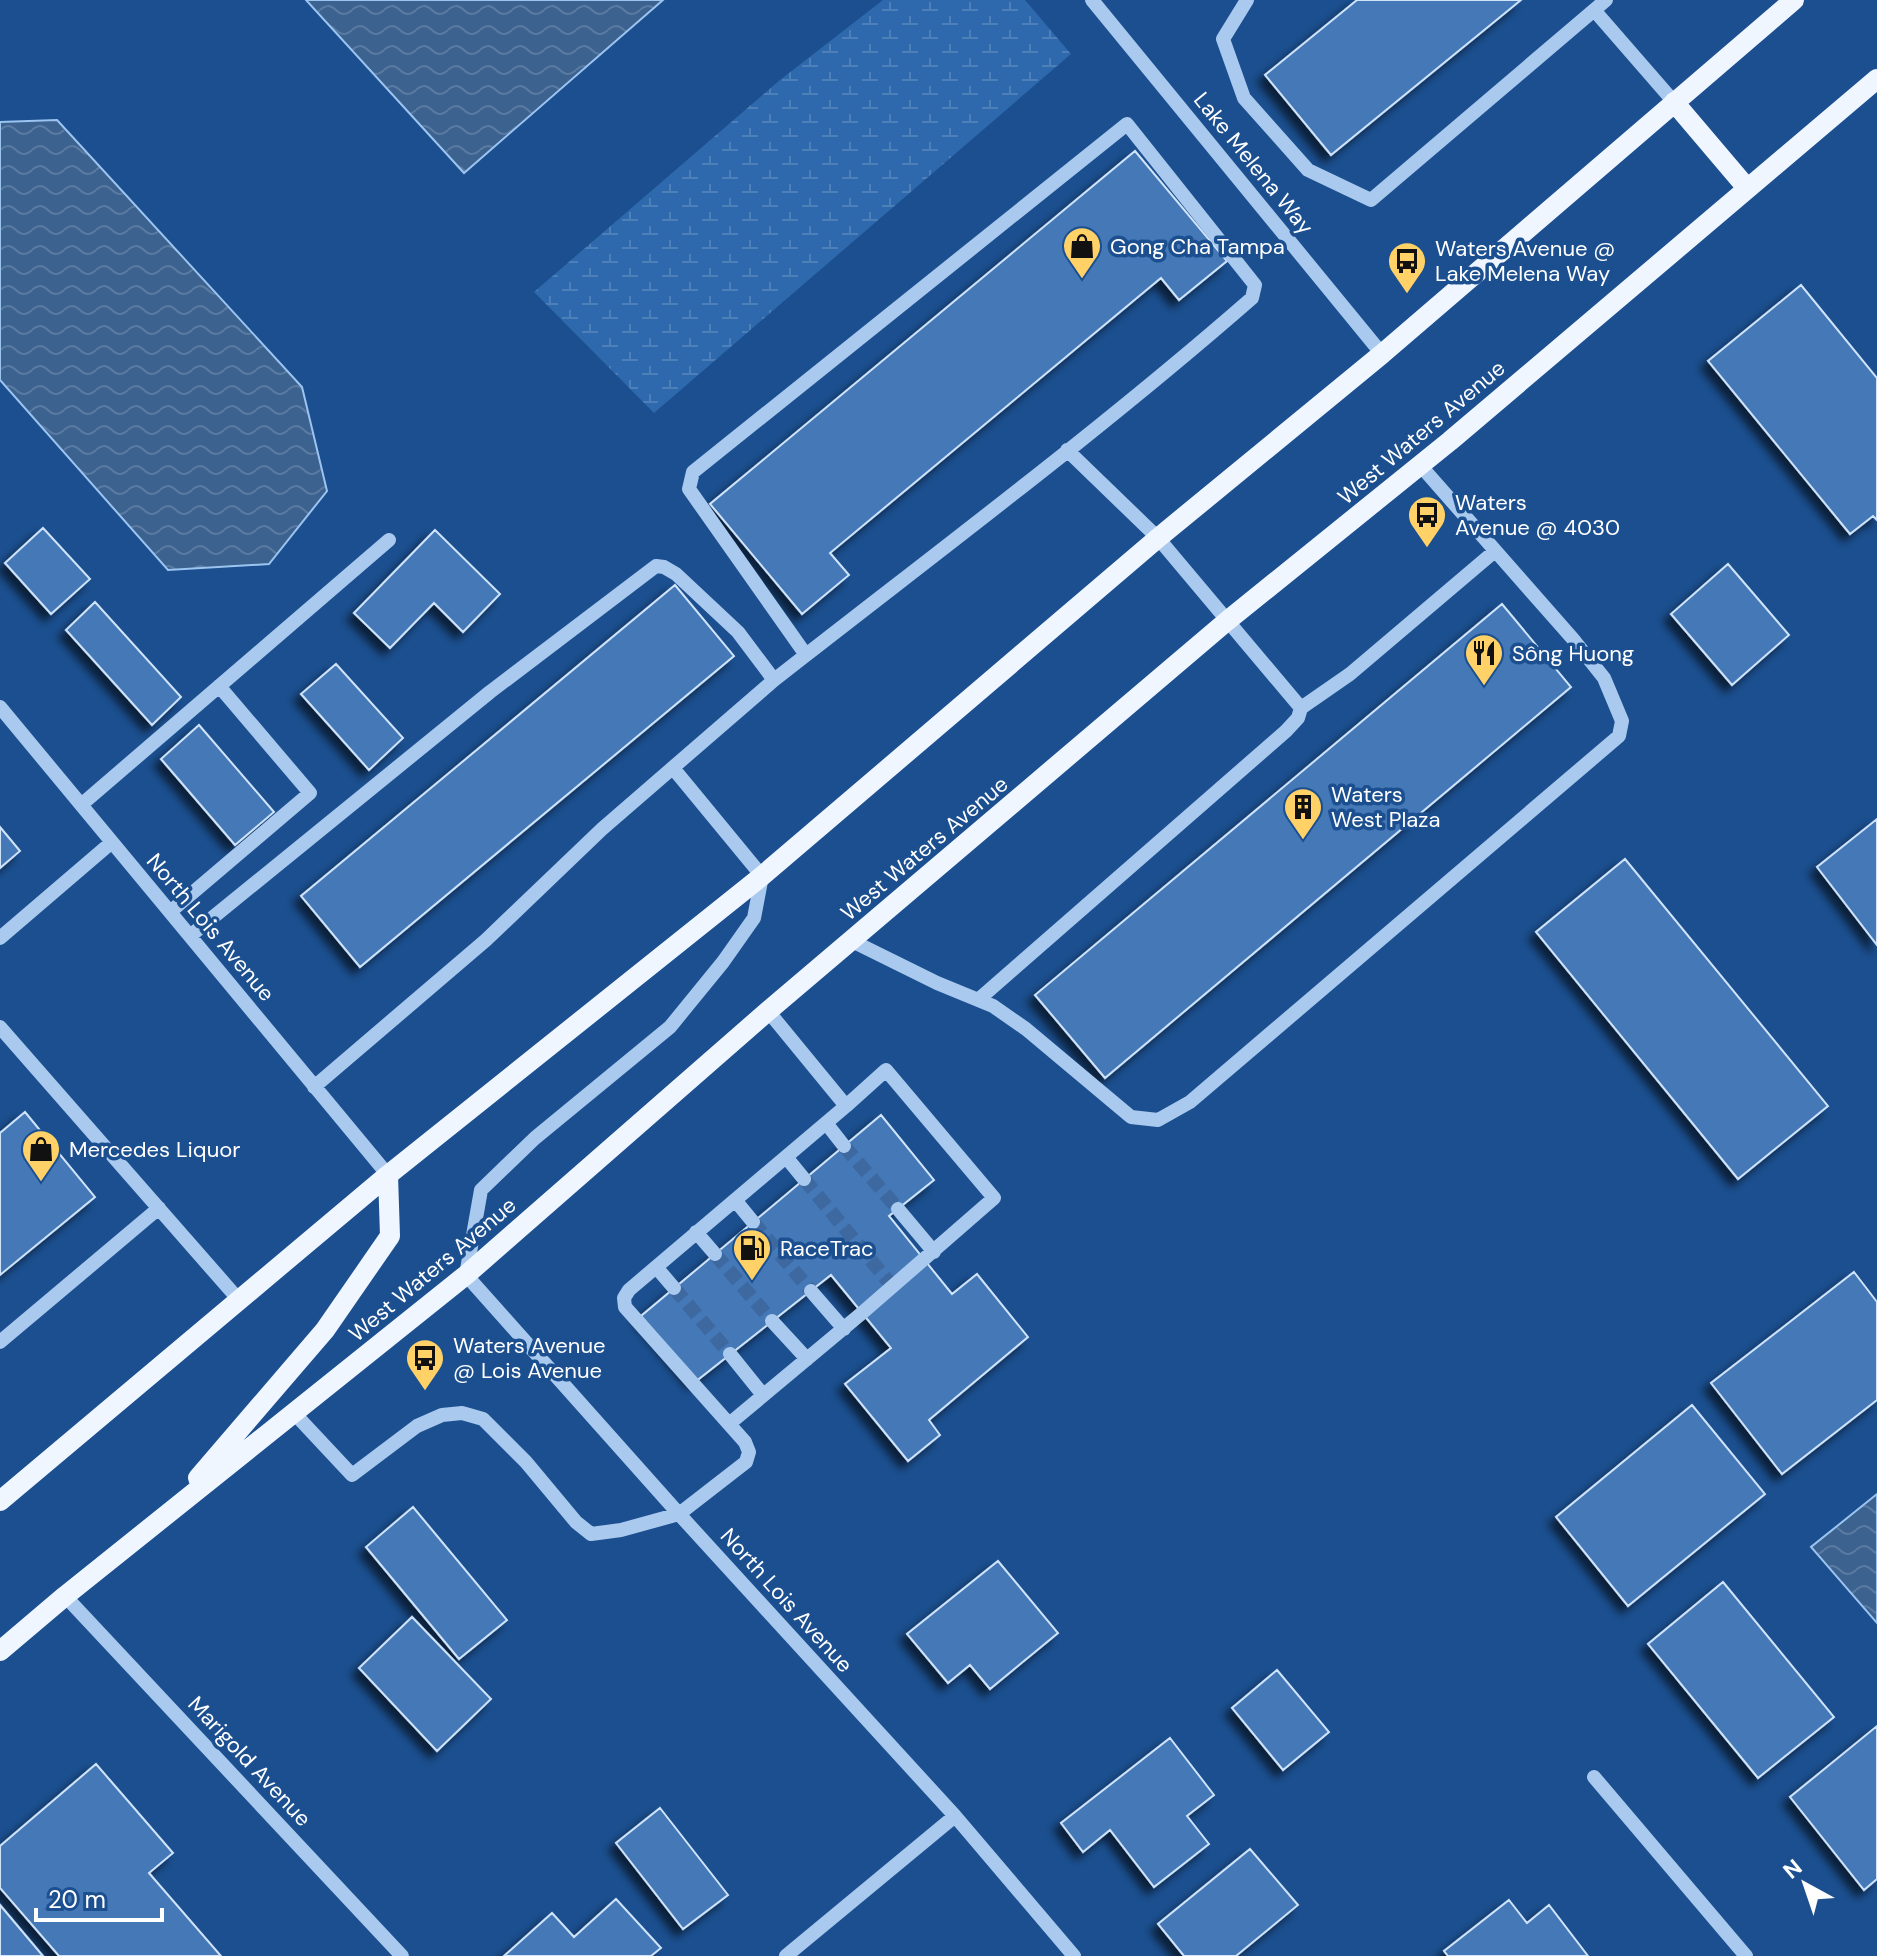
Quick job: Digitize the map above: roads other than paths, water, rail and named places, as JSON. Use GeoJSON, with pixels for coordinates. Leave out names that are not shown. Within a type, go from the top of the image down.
{"type":"FeatureCollection","features":[{"type":"Feature","properties":{"kind":"main road"},"geometry":{"type":"LineString","coordinates":[[2,1495],[388,1175],[762,876],[1158,538],[1382,354],[1794,0]]}},
{"type":"Feature","properties":{"kind":"main road","name":"West Waters Avenue"},"geometry":{"type":"LineString","coordinates":[[0,1651],[466,1275],[768,1011],[1227,621],[1420,465],[1877,79]]}},
{"type":"Feature","properties":{"kind":"main road"},"geometry":{"type":"LineString","coordinates":[[1674,102],[1747,188]]}},
{"type":"Feature","properties":{"kind":"main road"},"geometry":{"type":"LineString","coordinates":[[164,1517],[325,1330],[390,1236],[388,1175]]}},
{"type":"Feature","properties":{"kind":"street","name":"Lake Melena Way"},"geometry":{"type":"LineString","coordinates":[[1092,0],[1382,354]]}},
{"type":"Feature","properties":{"kind":"street"},"geometry":{"type":"LineString","coordinates":[[1247,0],[1223,39],[1244,98],[1308,170],[1371,200],[1606,0]]}},
{"type":"Feature","properties":{"kind":"street"},"geometry":{"type":"LineString","coordinates":[[1594,10],[1674,102]]}},
{"type":"Feature","properties":{"kind":"street"},"geometry":{"type":"LineString","coordinates":[[314,1087],[486,940],[602,829],[774,680],[806,655],[1067,450],[1177,364],[1252,298],[1255,285],[1127,124],[693,472],[689,489],[806,655]]}},
{"type":"Feature","properties":{"kind":"street"},"geometry":{"type":"LineString","coordinates":[[1067,450],[1158,538],[1301,708]]}},
{"type":"Feature","properties":{"kind":"street"},"geometry":{"type":"LineString","coordinates":[[852,941],[937,983],[993,1006],[1026,1029],[1131,1117],[1158,1120],[1190,1102],[1619,736],[1622,721],[1604,678],[1420,465]]}},
{"type":"Feature","properties":{"kind":"street"},"geometry":{"type":"LineString","coordinates":[[81,805],[389,540]]}},
{"type":"Feature","properties":{"kind":"street"},"geometry":{"type":"LineString","coordinates":[[978,1000],[1286,731],[1298,718],[1301,708],[1350,674],[1495,551]]}},
{"type":"Feature","properties":{"kind":"street"},"geometry":{"type":"LineString","coordinates":[[190,936],[490,692],[656,566],[676,574],[738,632],[774,680]]}},
{"type":"Feature","properties":{"kind":"street"},"geometry":{"type":"LineString","coordinates":[[170,912],[310,793],[219,686]]}},
{"type":"Feature","properties":{"kind":"street","name":"North Lois Avenue"},"geometry":{"type":"LineString","coordinates":[[0,707],[388,1175]]}},
{"type":"Feature","properties":{"kind":"street"},"geometry":{"type":"LineString","coordinates":[[466,1275],[481,1190],[535,1138],[670,1027],[754,918],[762,876],[673,768]]}},
{"type":"Feature","properties":{"kind":"street"},"geometry":{"type":"LineString","coordinates":[[0,938],[112,842]]}},
{"type":"Feature","properties":{"kind":"street"},"geometry":{"type":"LineString","coordinates":[[768,1011],[846,1106]]}},
{"type":"Feature","properties":{"kind":"street"},"geometry":{"type":"LineString","coordinates":[[0,1027],[239,1300]]}},
{"type":"Feature","properties":{"kind":"street"},"geometry":{"type":"LineString","coordinates":[[294,1413],[352,1475],[417,1426],[442,1415],[462,1413],[483,1419],[526,1462],[576,1522],[591,1534],[621,1530],[679,1514],[746,1462],[749,1452],[745,1442],[729,1424],[625,1307],[624,1298],[629,1290],[886,1070],[994,1198],[729,1424]]}},
{"type":"Feature","properties":{"kind":"street"},"geometry":{"type":"LineString","coordinates":[[826,1123],[844,1146]]}},
{"type":"Feature","properties":{"kind":"street"},"geometry":{"type":"LineString","coordinates":[[786,1157],[804,1179]]}},
{"type":"Feature","properties":{"kind":"street"},"geometry":{"type":"LineString","coordinates":[[735,1200],[753,1222]]}},
{"type":"Feature","properties":{"kind":"street"},"geometry":{"type":"LineString","coordinates":[[0,1342],[159,1208]]}},
{"type":"Feature","properties":{"kind":"street"},"geometry":{"type":"LineString","coordinates":[[898,1209],[934,1252]]}},
{"type":"Feature","properties":{"kind":"street"},"geometry":{"type":"LineString","coordinates":[[696,1232],[715,1254]]}},
{"type":"Feature","properties":{"kind":"street"},"geometry":{"type":"LineString","coordinates":[[656,1267],[674,1288]]}},
{"type":"Feature","properties":{"kind":"street","name":"North Lois Avenue"},"geometry":{"type":"LineString","coordinates":[[466,1275],[955,1816],[1074,1956]]}},
{"type":"Feature","properties":{"kind":"street"},"geometry":{"type":"LineString","coordinates":[[811,1291],[844,1329]]}},
{"type":"Feature","properties":{"kind":"street"},"geometry":{"type":"LineString","coordinates":[[772,1321],[807,1359]]}},
{"type":"Feature","properties":{"kind":"street"},"geometry":{"type":"LineString","coordinates":[[730,1354],[763,1395]]}},
{"type":"Feature","properties":{"kind":"street","name":"Marigold Avenue"},"geometry":{"type":"LineString","coordinates":[[65,1596],[402,1956]]}},
{"type":"Feature","properties":{"kind":"street"},"geometry":{"type":"LineString","coordinates":[[1594,1777],[1746,1956]]}},
{"type":"Feature","properties":{"kind":"street"},"geometry":{"type":"LineString","coordinates":[[786,1956],[955,1816]]}},
{"type":"Feature","properties":{"kind":"water"},"geometry":{"type":"Polygon","coordinates":[[[306,0],[663,0],[464,173],[306,0]]]}},
{"type":"Feature","properties":{"kind":"water"},"geometry":{"type":"Polygon","coordinates":[[[57,120],[302,387],[327,491],[269,564],[168,570],[0,380],[0,122],[57,120]]]}},
{"type":"Feature","properties":{"kind":"water"},"geometry":{"type":"Polygon","coordinates":[[[1877,1494],[1877,1623],[1811,1547],[1877,1494]]]}},
{"type":"Feature","properties":{"kind":"tunnel"},"geometry":{"type":"LineString","coordinates":[[844,1146],[898,1209]]}},
{"type":"Feature","properties":{"kind":"tunnel"},"geometry":{"type":"LineString","coordinates":[[804,1179],[893,1287]]}},
{"type":"Feature","properties":{"kind":"tunnel"},"geometry":{"type":"LineString","coordinates":[[753,1222],[811,1291]]}},
{"type":"Feature","properties":{"kind":"tunnel"},"geometry":{"type":"LineString","coordinates":[[715,1254],[772,1321]]}},
{"type":"Feature","properties":{"kind":"tunnel"},"geometry":{"type":"LineString","coordinates":[[674,1288],[730,1354]]}},
{"type":"Feature","properties":{"kind":"place","name":"Gong Cha Tampa"},"geometry":{"type":"Point","coordinates":[1082,280]}},
{"type":"Feature","properties":{"kind":"place","name":"Waters Avenue @ Lake Melena Way"},"geometry":{"type":"Point","coordinates":[1407,295]}},
{"type":"Feature","properties":{"kind":"place","name":"Waters Avenue @ 4030"},"geometry":{"type":"Point","coordinates":[1427,549]}},
{"type":"Feature","properties":{"kind":"place","name":"Sông Huong"},"geometry":{"type":"Point","coordinates":[1484,687]}},
{"type":"Feature","properties":{"kind":"place","name":"Waters West Plaza"},"geometry":{"type":"Point","coordinates":[1303,841]}},
{"type":"Feature","properties":{"kind":"place","name":"Mercedes Liquor"},"geometry":{"type":"Point","coordinates":[41,1183]}},
{"type":"Feature","properties":{"kind":"place","name":"RaceTrac"},"geometry":{"type":"Point","coordinates":[752,1282]}},
{"type":"Feature","properties":{"kind":"place","name":"Waters Avenue @ Lois Avenue"},"geometry":{"type":"Point","coordinates":[425,1392]}}]}
